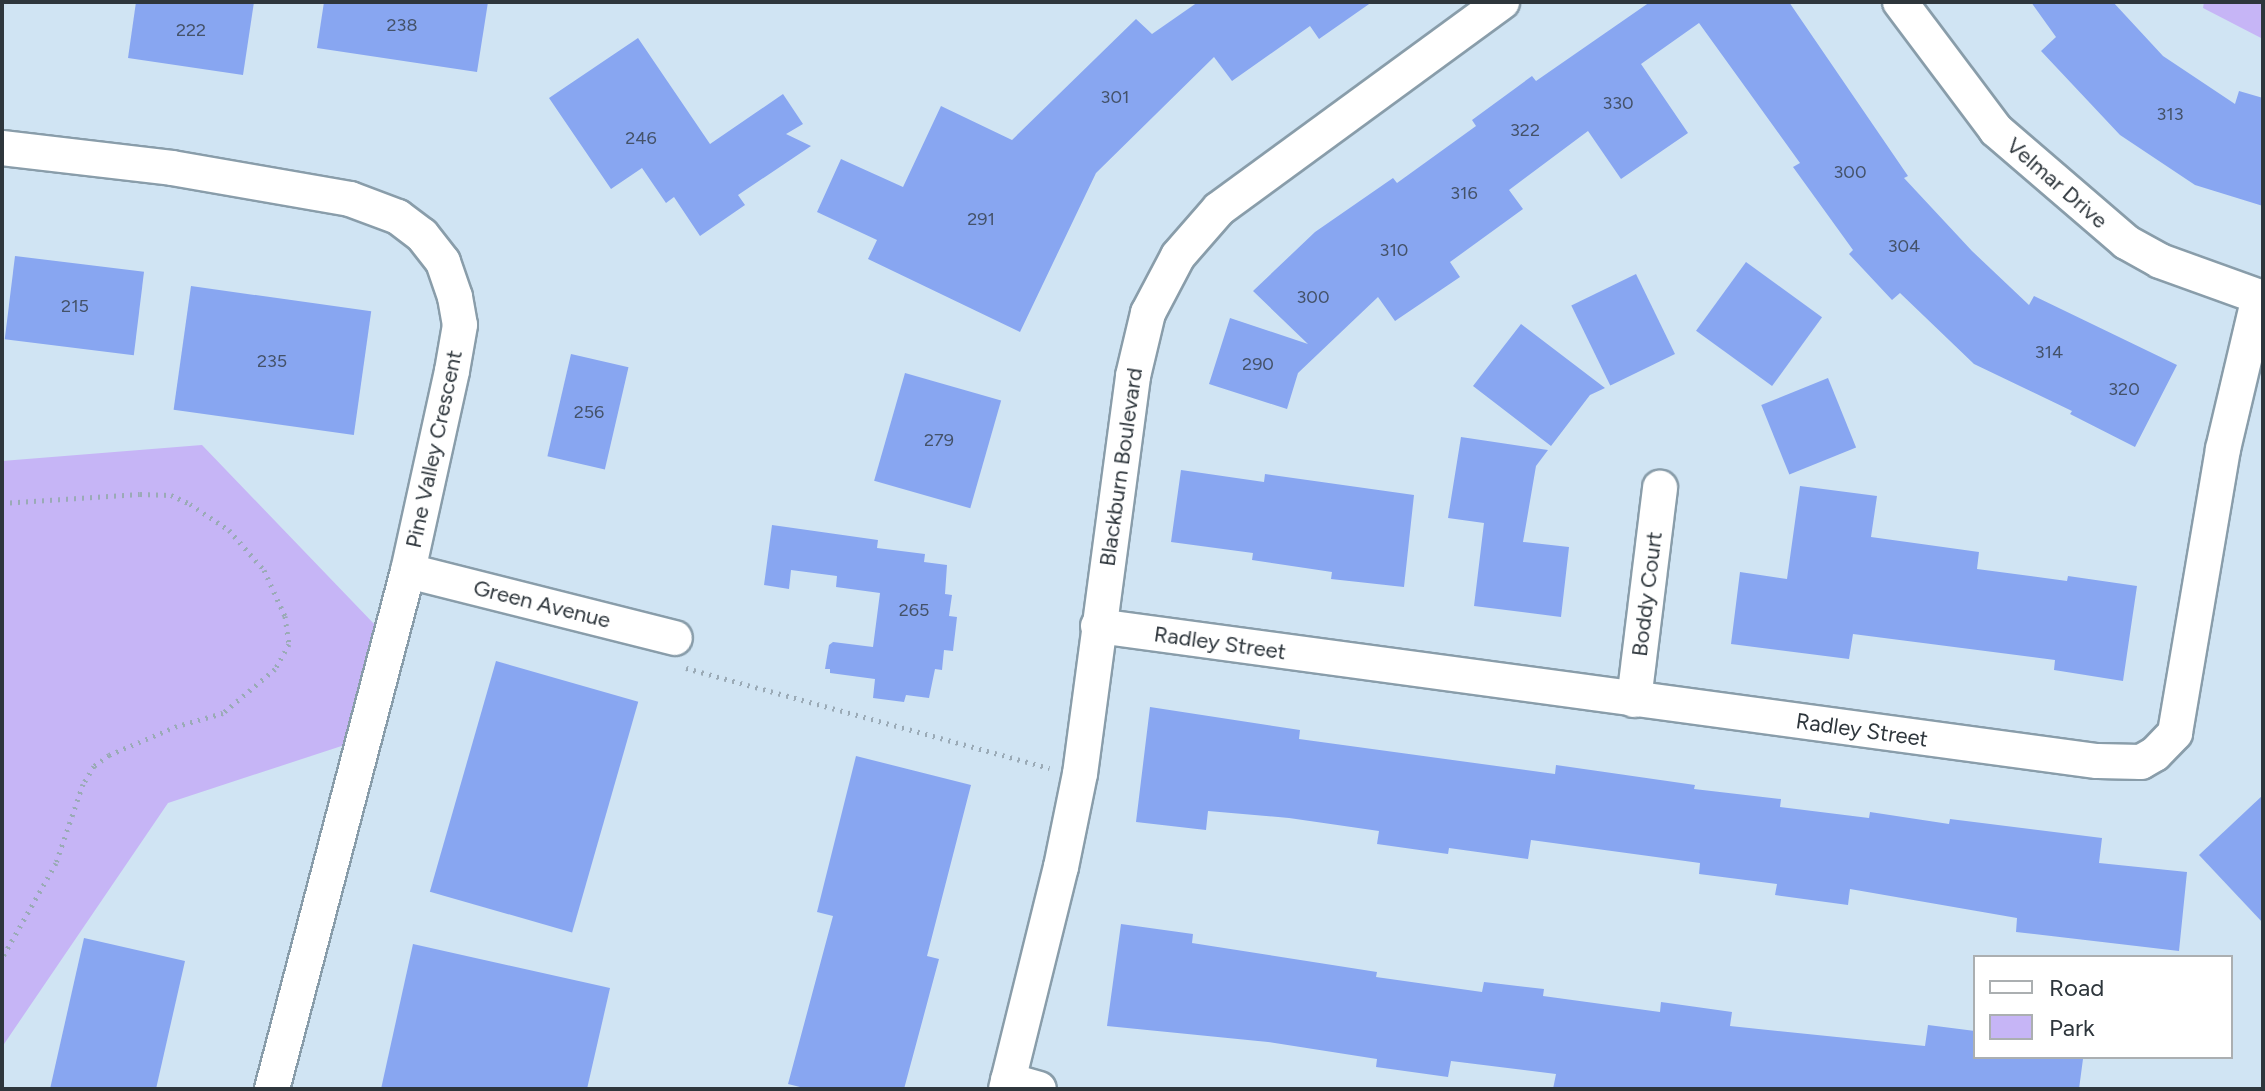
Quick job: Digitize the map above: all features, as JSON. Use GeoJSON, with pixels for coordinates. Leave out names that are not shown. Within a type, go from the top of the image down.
{"type":"FeatureCollection","features":[{"type":"Feature","properties":{"kind":"street","name":"Blackburn Boulevard"},"geometry":{"type":"LineString","coordinates":[[1018,1086],[1073,809],[1139,344],[1148,313],[1178,256],[1202,227],[1237,194],[1502,2]]}},
{"type":"Feature","properties":{"kind":"street","name":"Velmar Drive"},"geometry":{"type":"LineString","coordinates":[[1900,2],[1996,130],[2126,242],[2160,261],[2261,298]]}},
{"type":"Feature","properties":{"kind":"street","name":"Pine Valley Crescent"},"geometry":{"type":"LineString","coordinates":[[2,148],[172,168],[350,199],[398,217],[422,235],[443,262],[460,325],[408,571],[272,1089]]}},
{"type":"Feature","properties":{"kind":"street","name":"Radley Street"},"geometry":{"type":"LineString","coordinates":[[1098,626],[2097,761],[2141,762],[2155,754],[2175,733],[2223,449],[2261,298]]}},
{"type":"Feature","properties":{"kind":"street","name":"Boddy Court"},"geometry":{"type":"LineString","coordinates":[[1634,700],[1660,488]]}},
{"type":"Feature","properties":{"kind":"street","name":"Green Avenue"},"geometry":{"type":"LineString","coordinates":[[408,571],[679,653]]}},
{"type":"Feature","properties":{"kind":"path"},"geometry":{"type":"LineString","coordinates":[[2,503],[140,494],[171,495],[190,504],[229,530],[264,570],[285,616],[289,644],[275,669],[223,713],[177,726],[109,755],[94,766],[83,784],[56,863],[2,958]]}},
{"type":"Feature","properties":{"kind":"path"},"geometry":{"type":"LineString","coordinates":[[679,653],[1055,769]]}},
{"type":"Feature","properties":{"kind":"green space"},"geometry":{"type":"Polygon","coordinates":[[[2204,2],[2263,2],[2263,39],[2203,8],[2204,2]]]}},
{"type":"Feature","properties":{"kind":"green space"},"geometry":{"type":"Polygon","coordinates":[[[202,445],[377,627],[369,737],[168,803],[2,1047],[2,461],[202,445]]]}},
{"type":"Feature","properties":{"kind":"building"},"geometry":{"type":"Polygon","coordinates":[[[136,2],[254,2],[243,75],[128,58],[136,2]]]}},
{"type":"Feature","properties":{"kind":"building"},"geometry":{"type":"Polygon","coordinates":[[[324,2],[488,2],[477,72],[317,48],[324,2]]]}},
{"type":"Feature","properties":{"kind":"building"},"geometry":{"type":"Polygon","coordinates":[[[1198,2],[1372,2],[1319,39],[1310,26],[1232,81],[1214,57],[1096,173],[1020,332],[868,259],[877,240],[817,212],[841,159],[903,187],[941,106],[1012,140],[1136,19],[1152,34],[1198,2]]]}},
{"type":"Feature","properties":{"kind":"building"},"geometry":{"type":"Polygon","coordinates":[[[1650,2],[1789,2],[1908,176],[1904,178],[1972,251],[2029,305],[2034,296],[2177,365],[2135,447],[2070,414],[2072,411],[1974,364],[1900,293],[1892,300],[1849,254],[1853,250],[1793,167],[1800,163],[1699,23],[1641,64],[1688,133],[1621,179],[1588,131],[1509,190],[1523,209],[1450,262],[1460,277],[1395,321],[1378,297],[1298,373],[1287,409],[1209,384],[1230,318],[1308,344],[1253,291],[1315,232],[1393,178],[1397,183],[1476,126],[1472,120],[1532,76],[1536,81],[1650,2]]]}},
{"type":"Feature","properties":{"kind":"building"},"geometry":{"type":"Polygon","coordinates":[[[2031,2],[2113,2],[2163,56],[2235,104],[2239,91],[2263,98],[2263,206],[2195,185],[2120,135],[2041,51],[2056,37],[2031,2]]]}},
{"type":"Feature","properties":{"kind":"building"},"geometry":{"type":"Polygon","coordinates":[[[638,38],[710,144],[783,94],[803,124],[786,134],[811,146],[738,195],[745,205],[700,236],[674,197],[666,203],[642,168],[611,189],[549,98],[638,38]]]}},
{"type":"Feature","properties":{"kind":"building"},"geometry":{"type":"Polygon","coordinates":[[[15,256],[144,272],[134,355],[5,339],[15,256]]]}},
{"type":"Feature","properties":{"kind":"building"},"geometry":{"type":"Polygon","coordinates":[[[1746,262],[1822,317],[1772,386],[1696,331],[1746,262]]]}},
{"type":"Feature","properties":{"kind":"building"},"geometry":{"type":"Polygon","coordinates":[[[1636,274],[1675,354],[1610,386],[1571,306],[1636,274]]]}},
{"type":"Feature","properties":{"kind":"building"},"geometry":{"type":"Polygon","coordinates":[[[191,286],[371,311],[354,435],[174,410],[191,286]]]}},
{"type":"Feature","properties":{"kind":"building"},"geometry":{"type":"Polygon","coordinates":[[[1521,324],[1605,388],[1590,395],[1551,446],[1473,386],[1521,324]]]}},
{"type":"Feature","properties":{"kind":"building"},"geometry":{"type":"Polygon","coordinates":[[[571,354],[628,367],[605,470],[547,456],[571,354]]]}},
{"type":"Feature","properties":{"kind":"building"},"geometry":{"type":"Polygon","coordinates":[[[905,373],[1001,401],[970,508],[874,481],[905,373]]]}},
{"type":"Feature","properties":{"kind":"building"},"geometry":{"type":"Polygon","coordinates":[[[1828,378],[1856,448],[1789,475],[1761,405],[1828,378]]]}},
{"type":"Feature","properties":{"kind":"building"},"geometry":{"type":"Polygon","coordinates":[[[1461,437],[1548,450],[1536,466],[1523,542],[1569,547],[1561,617],[1474,606],[1484,523],[1448,518],[1461,437]]]}},
{"type":"Feature","properties":{"kind":"building"},"geometry":{"type":"Polygon","coordinates":[[[1181,470],[1264,482],[1265,474],[1414,495],[1404,587],[1331,579],[1332,572],[1252,560],[1253,553],[1171,542],[1181,470]]]}},
{"type":"Feature","properties":{"kind":"building"},"geometry":{"type":"Polygon","coordinates":[[[1800,486],[1877,496],[1871,537],[1979,552],[1977,569],[2067,581],[2068,576],[2137,586],[2123,681],[2054,670],[2055,660],[1853,634],[1849,659],[1731,644],[1740,572],[1787,579],[1800,486]]]}},
{"type":"Feature","properties":{"kind":"building"},"geometry":{"type":"Polygon","coordinates":[[[772,525],[878,540],[877,548],[925,554],[924,562],[947,565],[945,594],[952,595],[949,616],[957,617],[953,651],[944,650],[942,670],[935,669],[929,698],[906,695],[904,702],[873,698],[875,679],[830,673],[830,669],[825,669],[829,645],[833,642],[873,647],[880,593],[836,587],[837,576],[791,570],[789,589],[764,585],[772,525]]]}},
{"type":"Feature","properties":{"kind":"building"},"geometry":{"type":"Polygon","coordinates":[[[496,661],[638,702],[572,932],[430,892],[496,661]]]}},
{"type":"Feature","properties":{"kind":"building"},"geometry":{"type":"Polygon","coordinates":[[[1150,707],[1300,730],[1299,739],[1555,774],[1556,765],[1695,785],[1694,789],[1781,799],[1780,807],[1869,818],[1870,812],[1949,824],[1950,819],[2102,838],[2099,863],[2187,872],[2179,951],[2016,932],[2017,918],[1850,889],[1848,905],[1775,895],[1777,884],[1699,874],[1700,863],[1531,840],[1528,859],[1449,848],[1448,854],[1377,844],[1379,831],[1289,818],[1208,811],[1206,830],[1136,822],[1150,707]]]}},
{"type":"Feature","properties":{"kind":"building"},"geometry":{"type":"Polygon","coordinates":[[[856,756],[971,785],[927,956],[939,959],[904,1089],[808,1089],[788,1084],[833,916],[817,912],[856,756]]]}},
{"type":"Feature","properties":{"kind":"building"},"geometry":{"type":"Polygon","coordinates":[[[2263,795],[2263,923],[2199,855],[2263,795]]]}},
{"type":"Feature","properties":{"kind":"building"},"geometry":{"type":"Polygon","coordinates":[[[1121,924],[1193,934],[1192,943],[1377,972],[1376,977],[1482,992],[1484,982],[1544,989],[1543,996],[1660,1012],[1661,1002],[1732,1012],[1730,1026],[1925,1046],[1928,1025],[1973,1031],[1973,1059],[2083,1059],[2079,1089],[1553,1089],[1556,1074],[1451,1061],[1448,1077],[1376,1067],[1377,1059],[1268,1042],[1107,1026],[1121,924]]]}},
{"type":"Feature","properties":{"kind":"building"},"geometry":{"type":"Polygon","coordinates":[[[84,938],[185,961],[156,1089],[50,1089],[84,938]]]}},
{"type":"Feature","properties":{"kind":"building"},"geometry":{"type":"Polygon","coordinates":[[[413,944],[610,988],[587,1089],[381,1089],[413,944]]]}}]}
